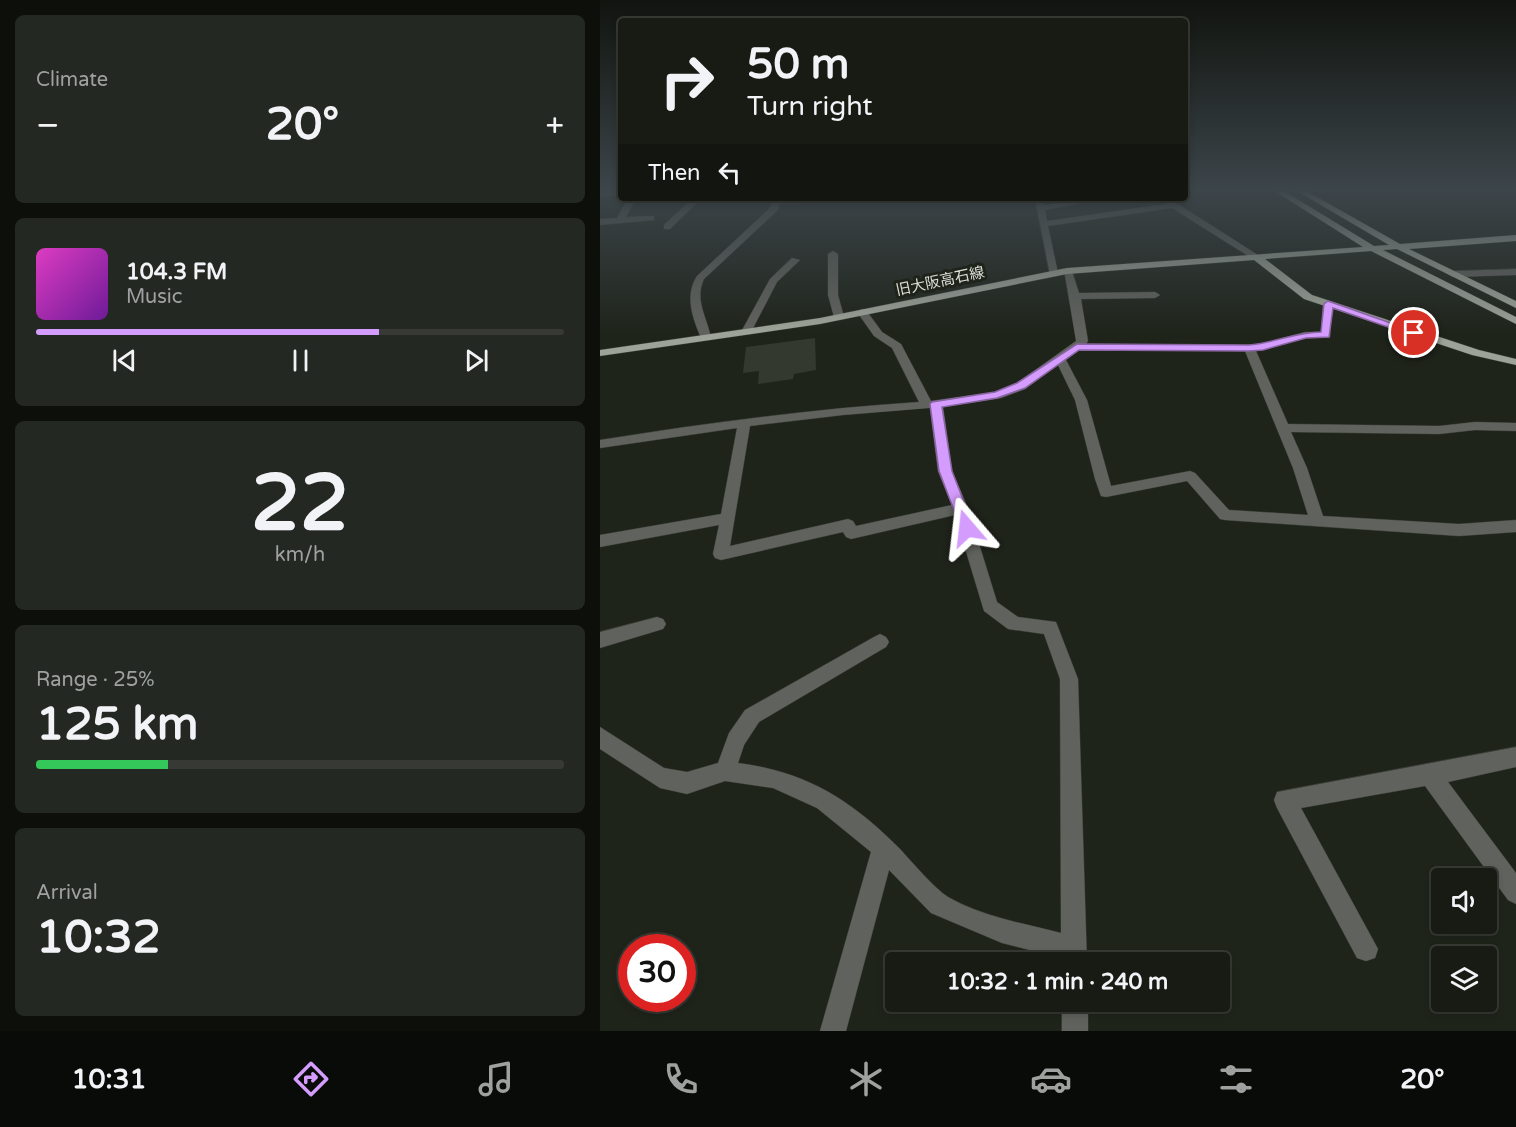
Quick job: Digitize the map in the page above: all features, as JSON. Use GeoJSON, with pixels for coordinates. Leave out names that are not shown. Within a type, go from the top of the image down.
{"type":"FeatureCollection","features":[{"type":"Feature","properties":{"kind":"main road"},"geometry":{"type":"LineString","coordinates":[[1352,236],[1373,249],[1516,321]]}},
{"type":"Feature","properties":{"kind":"main road"},"geometry":{"type":"LineString","coordinates":[[1380,236],[1516,305]]}},
{"type":"Feature","properties":{"kind":"main road","name":"旧大阪高石線"},"geometry":{"type":"LineString","coordinates":[[600,353],[839,317],[1066,271],[1516,238]]}},
{"type":"Feature","properties":{"kind":"main road"},"geometry":{"type":"LineString","coordinates":[[1256,257],[1308,297],[1476,353],[1516,362]]}},
{"type":"Feature","properties":{"kind":"street"},"geometry":{"type":"LineString","coordinates":[[706,338],[704,324],[692,298],[693,288],[700,278],[747,236]]}},
{"type":"Feature","properties":{"kind":"street"},"geometry":{"type":"LineString","coordinates":[[1046,236],[1053,273]]}},
{"type":"Feature","properties":{"kind":"street"},"geometry":{"type":"LineString","coordinates":[[1223,236],[1256,257]]}},
{"type":"Feature","properties":{"kind":"street"},"geometry":{"type":"LineString","coordinates":[[833,254],[833,295],[839,317]]}},
{"type":"Feature","properties":{"kind":"street"},"geometry":{"type":"LineString","coordinates":[[746,332],[773,281],[795,260]]}},
{"type":"Feature","properties":{"kind":"street"},"geometry":{"type":"LineString","coordinates":[[600,444],[686,430],[997,395],[1021,386],[1083,341],[1075,296],[1066,271]]}},
{"type":"Feature","properties":{"kind":"street"},"geometry":{"type":"LineString","coordinates":[[1453,274],[1516,272]]}},
{"type":"Feature","properties":{"kind":"street"},"geometry":{"type":"LineString","coordinates":[[1075,296],[1155,296]]}},
{"type":"Feature","properties":{"kind":"street"},"geometry":{"type":"LineString","coordinates":[[1077,347],[1263,347],[1305,335],[1326,335],[1328,304]]}},
{"type":"Feature","properties":{"kind":"street"},"geometry":{"type":"LineString","coordinates":[[862,312],[878,334],[897,346],[932,404],[945,471],[961,508],[990,606],[1014,624],[1050,627],[1069,679],[1074,952]]}},
{"type":"Feature","properties":{"kind":"street"},"geometry":{"type":"LineString","coordinates":[[1249,348],[1300,468],[1317,521]]}},
{"type":"Feature","properties":{"kind":"street"},"geometry":{"type":"LineString","coordinates":[[1059,358],[1076,387],[1089,428],[1098,471],[1106,492],[1190,476],[1225,515],[1459,530],[1516,526]]}},
{"type":"Feature","properties":{"kind":"street"},"geometry":{"type":"LineString","coordinates":[[744,424],[721,554],[848,525],[851,532],[961,508]]}},
{"type":"Feature","properties":{"kind":"street"},"geometry":{"type":"LineString","coordinates":[[1283,428],[1440,430],[1475,426],[1516,427]]}},
{"type":"Feature","properties":{"kind":"street"},"geometry":{"type":"LineString","coordinates":[[600,541],[727,518]]}},
{"type":"Feature","properties":{"kind":"street"},"geometry":{"type":"LineString","coordinates":[[600,640],[657,624]]}},
{"type":"Feature","properties":{"kind":"street"},"geometry":{"type":"LineString","coordinates":[[725,771],[736,740],[752,716],[880,642]]}},
{"type":"Feature","properties":{"kind":"street"},"geometry":{"type":"LineString","coordinates":[[600,737],[660,778],[687,783],[725,771],[774,778],[825,800],[883,849],[939,905],[1002,931],[1062,952]]}},
{"type":"Feature","properties":{"kind":"street"},"geometry":{"type":"LineString","coordinates":[[1366,949],[1285,800],[1431,775],[1516,757]]}},
{"type":"Feature","properties":{"kind":"street"},"geometry":{"type":"LineString","coordinates":[[1431,775],[1516,892]]}},
{"type":"Feature","properties":{"kind":"street"},"geometry":{"type":"LineString","coordinates":[[833,1031],[883,849]]}},
{"type":"Feature","properties":{"kind":"street"},"geometry":{"type":"LineString","coordinates":[[1075,1012],[1075,1031]]}},
{"type":"Feature","properties":{"kind":"building"},"geometry":{"type":"Polygon","coordinates":[[[815,338],[816,370],[794,374],[793,379],[758,384],[759,371],[743,373],[746,347],[815,338]]]}},
{"type":"Feature","properties":{"kind":"route"},"geometry":{"type":"LineString","coordinates":[[967,528],[945,471],[936,404],[997,395],[1021,386],[1077,347],[1249,348],[1263,347],[1305,335],[1326,335],[1328,304],[1414,333]]}}]}
